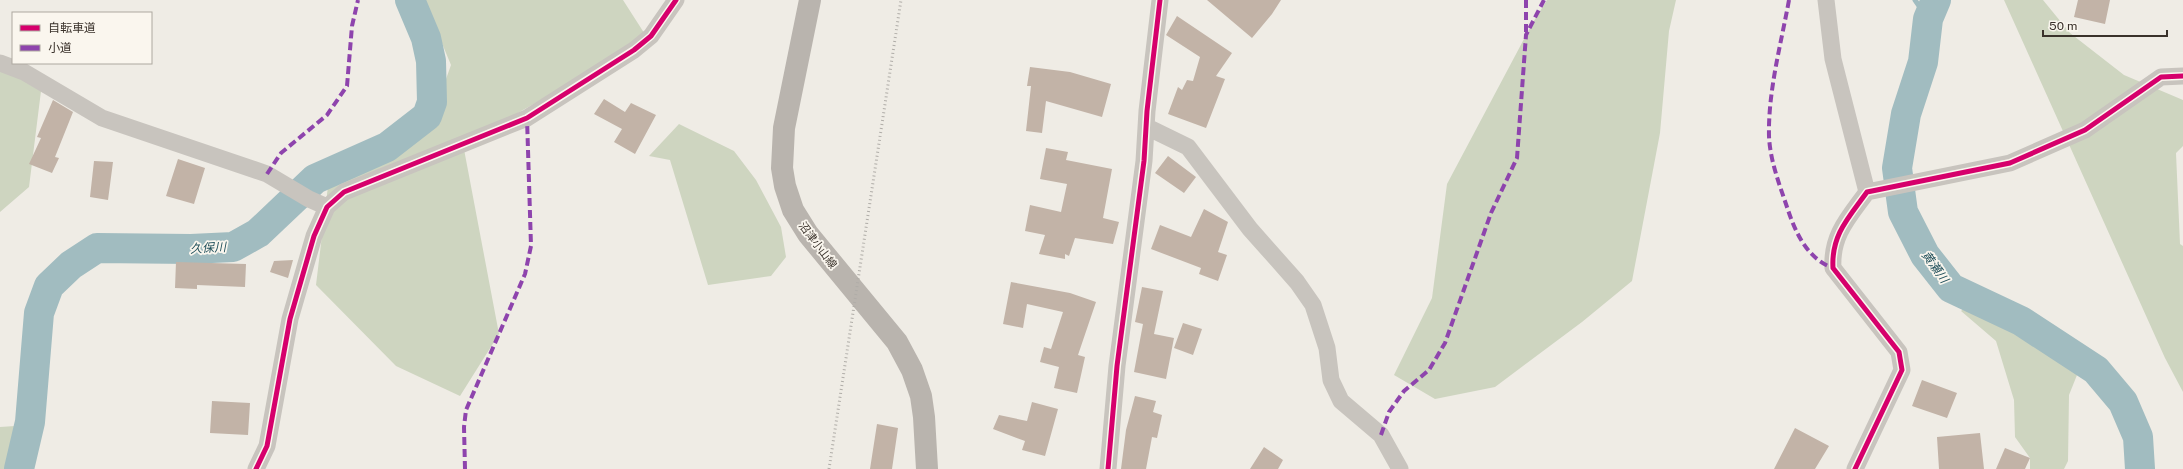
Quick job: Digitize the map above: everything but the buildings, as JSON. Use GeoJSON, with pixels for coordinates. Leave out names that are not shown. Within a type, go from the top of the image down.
{"type":"FeatureCollection","features":[{"type":"Feature","properties":{"kind":"main road","name":"沼津小山線"},"geometry":{"type":"LineString","coordinates":[[810,0],[784,128],[782,168],[785,186],[793,210],[808,234],[897,342],[912,370],[921,396],[927,469]]}},
{"type":"Feature","properties":{"kind":"street"},"geometry":{"type":"LineString","coordinates":[[256,469],[267,446],[290,319],[314,236],[326,206],[344,192],[527,118],[634,50],[651,36],[676,0]]}},
{"type":"Feature","properties":{"kind":"street"},"geometry":{"type":"LineString","coordinates":[[1108,469],[1117,366],[1147,127],[1147,111],[1160,0]]}},
{"type":"Feature","properties":{"kind":"street"},"geometry":{"type":"LineString","coordinates":[[1826,0],[1833,59],[1871,191]]}},
{"type":"Feature","properties":{"kind":"street"},"geometry":{"type":"LineString","coordinates":[[0,63],[24,72],[102,118],[267,174],[326,206]]}},
{"type":"Feature","properties":{"kind":"street"},"geometry":{"type":"LineString","coordinates":[[1855,469],[1902,370],[1899,352],[1833,268],[1832,252],[1840,231],[1871,191],[2010,163],[2085,130],[2161,77],[2183,76]]}},
{"type":"Feature","properties":{"kind":"street"},"geometry":{"type":"LineString","coordinates":[[1147,127],[1188,148],[1250,229],[1297,282],[1313,305],[1327,348],[1331,380],[1341,401],[1381,435],[1400,469]]}},
{"type":"Feature","properties":{"kind":"green space"},"geometry":{"type":"Polygon","coordinates":[[[424,0],[623,0],[648,39],[463,144],[499,334],[460,396],[396,366],[316,285],[328,186],[436,107],[451,65],[424,0]]]}},
{"type":"Feature","properties":{"kind":"green space"},"geometry":{"type":"Polygon","coordinates":[[[1547,0],[1676,0],[1669,31],[1660,133],[1632,281],[1582,322],[1495,387],[1435,399],[1394,375],[1432,298],[1447,184],[1532,24],[1547,0]]]}},
{"type":"Feature","properties":{"kind":"green space"},"geometry":{"type":"Polygon","coordinates":[[[2004,0],[2043,0],[2070,33],[2124,75],[2183,100],[2183,146],[2176,153],[2180,244],[2183,246],[2183,392],[2165,358],[2004,0]]]}},
{"type":"Feature","properties":{"kind":"green space"},"geometry":{"type":"Polygon","coordinates":[[[0,66],[41,91],[29,187],[0,212],[0,66]]]}},
{"type":"Feature","properties":{"kind":"green space"},"geometry":{"type":"Polygon","coordinates":[[[679,124],[734,151],[756,180],[781,227],[786,257],[771,276],[708,285],[670,160],[649,156],[679,124]]]}},
{"type":"Feature","properties":{"kind":"green space"},"geometry":{"type":"Polygon","coordinates":[[[1974,299],[2030,326],[2074,361],[2077,375],[2069,395],[2068,461],[2064,469],[2030,469],[2030,458],[2015,437],[2014,400],[1996,341],[1961,311],[1974,299]]]}},
{"type":"Feature","properties":{"kind":"green space"},"geometry":{"type":"Polygon","coordinates":[[[15,426],[24,450],[15,469],[0,469],[0,427],[15,426]]]}},
{"type":"Feature","properties":{"kind":"waterway","name":"久保川"},"geometry":{"type":"LineString","coordinates":[[19,469],[30,422],[39,313],[49,286],[71,265],[97,248],[191,249],[233,247],[258,233],[315,179],[387,147],[427,116],[432,102],[431,61],[426,38],[410,0]]}},
{"type":"Feature","properties":{"kind":"waterway"},"geometry":{"type":"LineString","coordinates":[[1915,0],[1928,19]]}},
{"type":"Feature","properties":{"kind":"waterway","name":"黄瀬川"},"geometry":{"type":"LineString","coordinates":[[1936,0],[1928,19],[1923,62],[1906,114],[1897,168],[1903,212],[1925,255],[1951,288],[2021,321],[2096,370],[2123,402],[2138,437],[2140,469]]}},
{"type":"Feature","properties":{"kind":"railway"},"geometry":{"type":"LineString","coordinates":[[829,469],[901,0]]}},
{"type":"Feature","properties":{"kind":"marked path"},"geometry":{"type":"LineString","coordinates":[[267,174],[281,153],[327,115],[347,86],[352,26],[358,0]]}},
{"type":"Feature","properties":{"kind":"marked path"},"geometry":{"type":"LineString","coordinates":[[1526,0],[1526,33]]}},
{"type":"Feature","properties":{"kind":"marked path"},"geometry":{"type":"LineString","coordinates":[[1381,435],[1389,412],[1404,391],[1429,370],[1445,343],[1491,213],[1517,158],[1526,35],[1544,0]]}},
{"type":"Feature","properties":{"kind":"marked path"},"geometry":{"type":"LineString","coordinates":[[1789,0],[1773,85],[1769,119],[1771,155],[1791,219],[1799,237],[1817,259],[1833,268]]}},
{"type":"Feature","properties":{"kind":"marked path"},"geometry":{"type":"LineString","coordinates":[[465,469],[464,427],[466,410],[525,274],[531,246],[527,118]]}},
{"type":"Feature","properties":{"kind":"cycle path"},"geometry":{"type":"LineString","coordinates":[[256,469],[267,446],[290,319],[314,236],[327,207],[344,192],[527,118],[634,50],[651,36],[676,0]]}},
{"type":"Feature","properties":{"kind":"cycle path"},"geometry":{"type":"LineString","coordinates":[[1108,469],[1117,366],[1144,161],[1147,111],[1160,0]]}},
{"type":"Feature","properties":{"kind":"cycle path"},"geometry":{"type":"LineString","coordinates":[[1855,469],[1902,370],[1899,352],[1833,268],[1835,246],[1842,227],[1867,192],[2010,163],[2085,130],[2161,77],[2183,76]]}}]}
